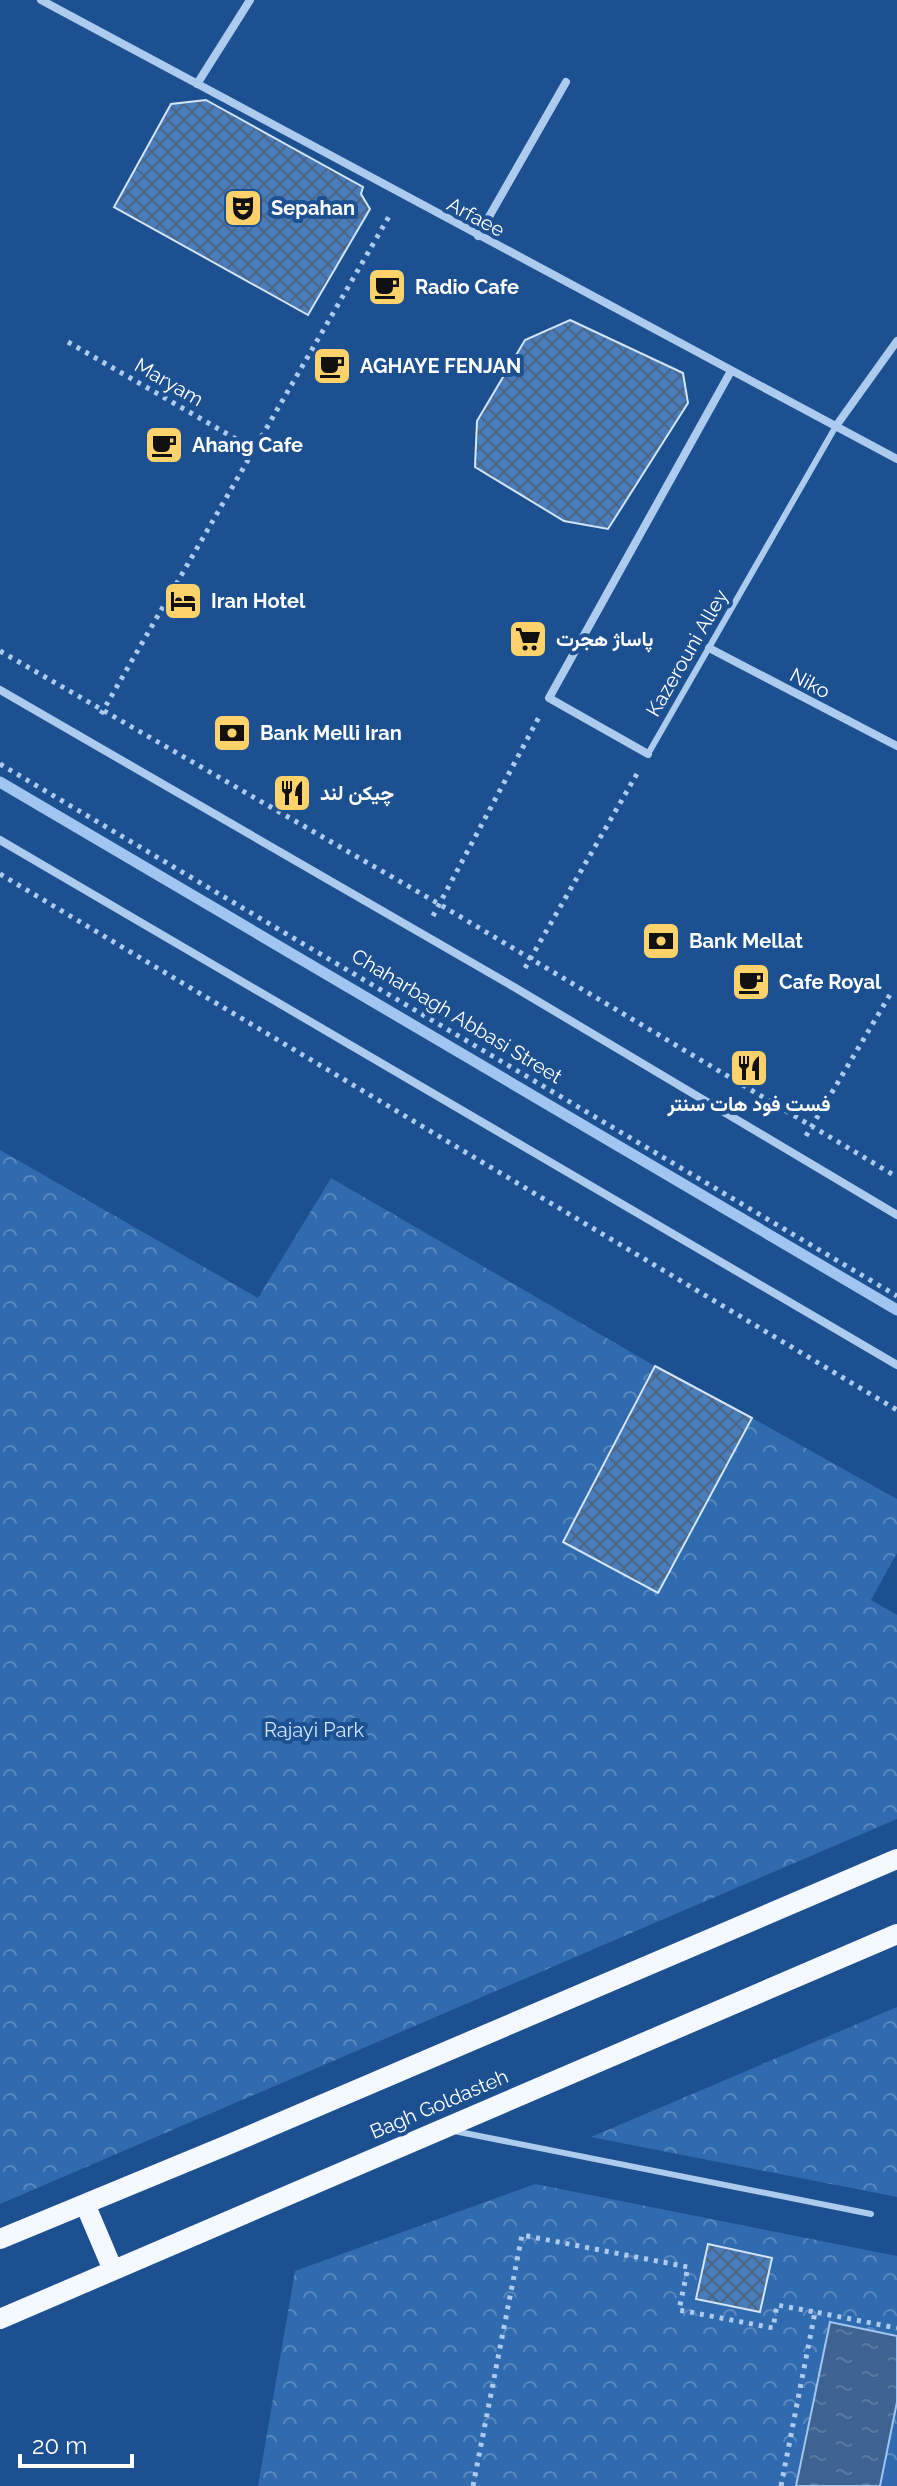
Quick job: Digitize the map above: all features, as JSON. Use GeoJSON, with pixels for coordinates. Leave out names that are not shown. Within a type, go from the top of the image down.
{"type":"FeatureCollection","features":[{"type":"Feature","properties":{"kind":"main road"},"geometry":{"type":"LineString","coordinates":[[0,2239],[897,1859]]}},
{"type":"Feature","properties":{"kind":"main road","name":"Bagh Goldasteh"},"geometry":{"type":"LineString","coordinates":[[0,2319],[897,1934]]}},
{"type":"Feature","properties":{"kind":"main road"},"geometry":{"type":"LineString","coordinates":[[85,2204],[113,2270]]}},
{"type":"Feature","properties":{"kind":"street","name":"Arfaee"},"geometry":{"type":"LineString","coordinates":[[41,0],[897,459]]}},
{"type":"Feature","properties":{"kind":"street"},"geometry":{"type":"LineString","coordinates":[[197,84],[250,0]]}},
{"type":"Feature","properties":{"kind":"street"},"geometry":{"type":"LineString","coordinates":[[478,236],[566,82]]}},
{"type":"Feature","properties":{"kind":"street","name":"Kazerouni Alley"},"geometry":{"type":"LineString","coordinates":[[836,426],[897,341]]}},
{"type":"Feature","properties":{"kind":"street"},"geometry":{"type":"LineString","coordinates":[[648,754],[549,698],[731,371]]}},
{"type":"Feature","properties":{"kind":"street","name":"Niko"},"geometry":{"type":"LineString","coordinates":[[709,648],[897,746]]}},
{"type":"Feature","properties":{"kind":"street"},"geometry":{"type":"LineString","coordinates":[[0,690],[514,987],[897,1215]]}},
{"type":"Feature","properties":{"kind":"street"},"geometry":{"type":"LineString","coordinates":[[0,840],[897,1365]]}},
{"type":"Feature","properties":{"kind":"lane","name":"Kazerouni Alley"},"geometry":{"type":"LineString","coordinates":[[648,754],[836,426]]}},
{"type":"Feature","properties":{"kind":"lane"},"geometry":{"type":"LineString","coordinates":[[443,2128],[871,2214]]}},
{"type":"Feature","properties":{"kind":"path"},"geometry":{"type":"LineString","coordinates":[[85,741],[401,195]]}},
{"type":"Feature","properties":{"kind":"path","name":"Maryam"},"geometry":{"type":"LineString","coordinates":[[68,342],[255,450]]}},
{"type":"Feature","properties":{"kind":"path"},"geometry":{"type":"LineString","coordinates":[[0,651],[439,904],[897,1177]]}},
{"type":"Feature","properties":{"kind":"path"},"geometry":{"type":"LineString","coordinates":[[423,935],[549,698]]}},
{"type":"Feature","properties":{"kind":"path"},"geometry":{"type":"LineString","coordinates":[[514,987],[648,754]]}},
{"type":"Feature","properties":{"kind":"path","name":"Chaharbagh Abbasi Street"},"geometry":{"type":"LineString","coordinates":[[0,764],[897,1296]]}},
{"type":"Feature","properties":{"kind":"path"},"geometry":{"type":"LineString","coordinates":[[0,874],[897,1410]]}},
{"type":"Feature","properties":{"kind":"path"},"geometry":{"type":"LineString","coordinates":[[796,1154],[891,993]]}},
{"type":"Feature","properties":{"kind":"path"},"geometry":{"type":"LineString","coordinates":[[473,2486],[522,2235],[688,2267],[679,2310],[773,2328],[777,2305],[897,2328]]}},
{"type":"Feature","properties":{"kind":"path"},"geometry":{"type":"LineString","coordinates":[[781,2486],[815,2312]]}},
{"type":"Feature","properties":{"kind":"green space","name":"Rajayi Park"},"geometry":{"type":"Polygon","coordinates":[[[0,1150],[258,1298],[331,1178],[655,1366],[564,1542],[658,1592],[752,1418],[897,1499],[897,1553],[871,1600],[897,1615],[897,1819],[0,2204],[0,1150]]]}},
{"type":"Feature","properties":{"kind":"green space"},"geometry":{"type":"Polygon","coordinates":[[[897,2007],[897,2197],[591,2137],[897,2007]]]}},
{"type":"Feature","properties":{"kind":"green space"},"geometry":{"type":"Polygon","coordinates":[[[535,2184],[897,2256],[897,2486],[258,2486],[295,2271],[535,2184]]]}},
{"type":"Feature","properties":{"kind":"water"},"geometry":{"type":"Polygon","coordinates":[[[830,2322],[897,2336],[897,2402],[880,2486],[796,2486],[830,2322]]]}},
{"type":"Feature","properties":{"kind":"building","name":"Sepahan"},"geometry":{"type":"Polygon","coordinates":[[[206,100],[363,187],[361,194],[370,209],[308,315],[114,207],[171,104],[206,100]]]}},
{"type":"Feature","properties":{"kind":"building"},"geometry":{"type":"Polygon","coordinates":[[[570,320],[683,373],[688,403],[608,529],[564,521],[475,467],[477,421],[525,340],[570,320]]]}},
{"type":"Feature","properties":{"kind":"building"},"geometry":{"type":"Polygon","coordinates":[[[655,1366],[752,1418],[658,1593],[563,1542],[655,1366]]]}},
{"type":"Feature","properties":{"kind":"building"},"geometry":{"type":"Polygon","coordinates":[[[708,2244],[772,2258],[760,2312],[696,2299],[708,2244]]]}},
{"type":"Feature","properties":{"kind":"waterway"},"geometry":{"type":"LineString","coordinates":[[0,782],[897,1310]]}},
{"type":"Feature","properties":{"kind":"place","name":"Sepahan"},"geometry":{"type":"Point","coordinates":[243,208]}},
{"type":"Feature","properties":{"kind":"place","name":"Radio Cafe"},"geometry":{"type":"Point","coordinates":[387,287]}},
{"type":"Feature","properties":{"kind":"place","name":"AGHAYE FENJAN"},"geometry":{"type":"Point","coordinates":[332,366]}},
{"type":"Feature","properties":{"kind":"place","name":"Ahang Cafe"},"geometry":{"type":"Point","coordinates":[164,445]}},
{"type":"Feature","properties":{"kind":"place","name":"Iran Hotel"},"geometry":{"type":"Point","coordinates":[183,601]}},
{"type":"Feature","properties":{"kind":"place","name":"پاساژ هجرت"},"geometry":{"type":"Point","coordinates":[528,639]}},
{"type":"Feature","properties":{"kind":"place","name":"Bank Melli Iran"},"geometry":{"type":"Point","coordinates":[232,733]}},
{"type":"Feature","properties":{"kind":"place","name":"چیکن لند"},"geometry":{"type":"Point","coordinates":[292,793]}},
{"type":"Feature","properties":{"kind":"place","name":"Bank Mellat"},"geometry":{"type":"Point","coordinates":[661,941]}},
{"type":"Feature","properties":{"kind":"place","name":"Cafe Royal"},"geometry":{"type":"Point","coordinates":[751,982]}},
{"type":"Feature","properties":{"kind":"place","name":"فست فود هات سنتر"},"geometry":{"type":"Point","coordinates":[749,1068]}}]}
